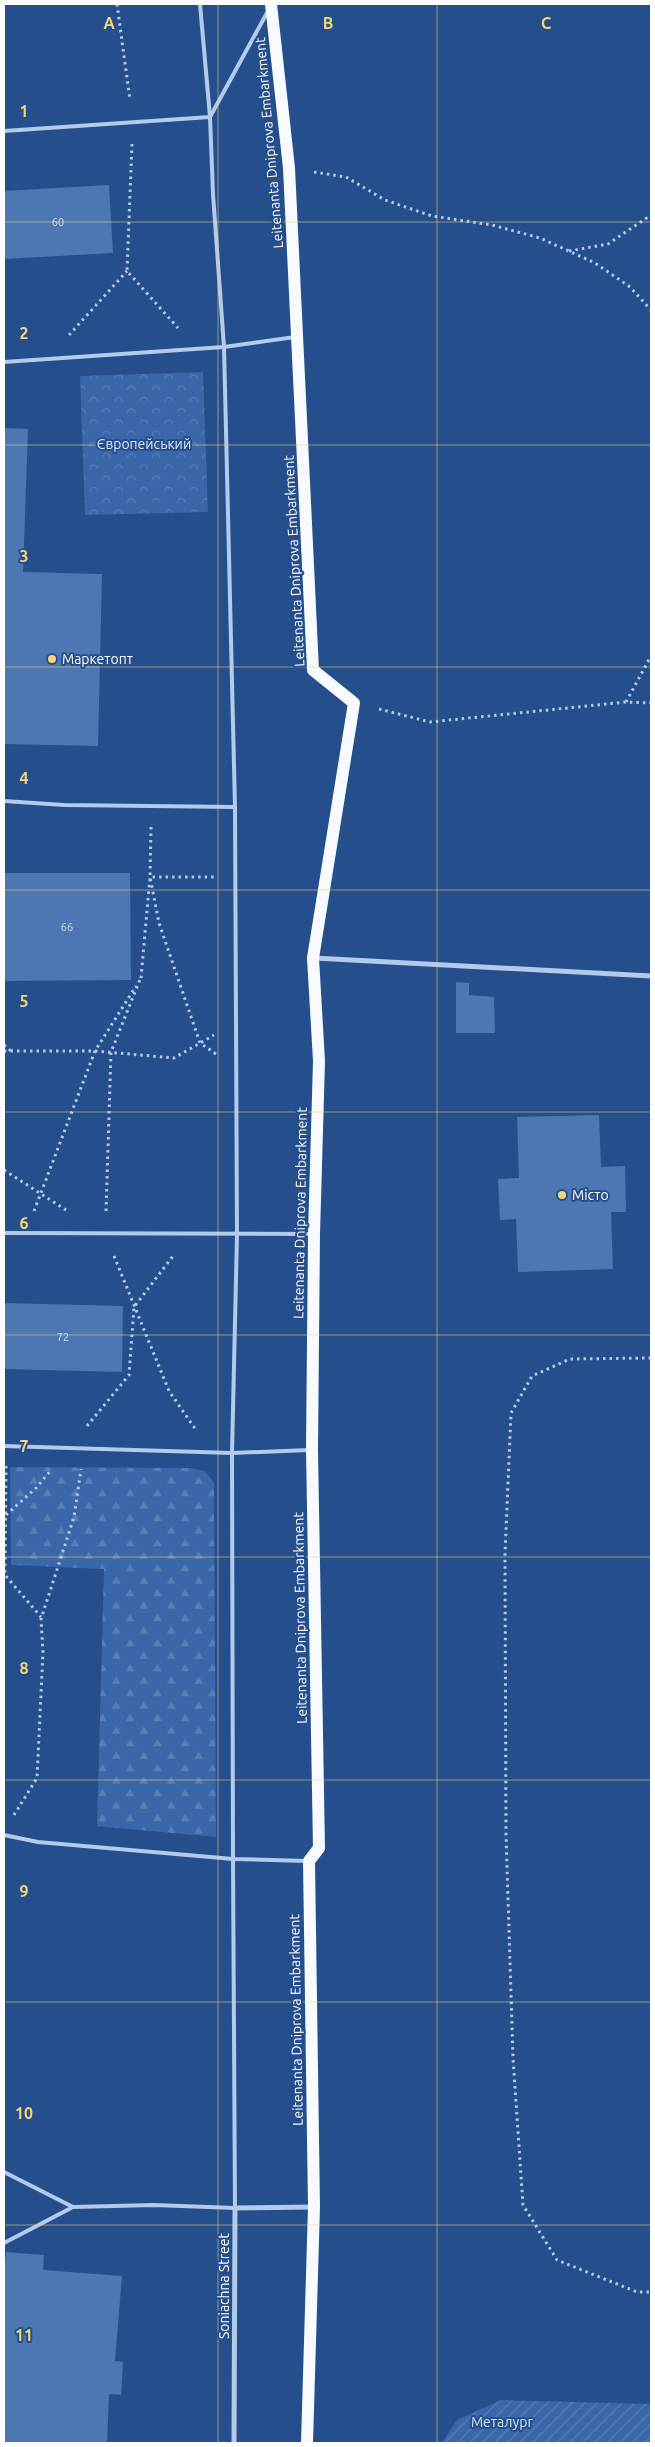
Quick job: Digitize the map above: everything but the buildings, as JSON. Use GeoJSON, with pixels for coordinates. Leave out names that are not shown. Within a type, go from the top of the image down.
{"type":"FeatureCollection","features":[{"type":"Feature","properties":{"kind":"main road","name":"Leitenanta Dniprova Embarkment"},"geometry":{"type":"LineString","coordinates":[[271,4],[289,168],[313,670],[354,703],[313,958],[319,1061],[314,1234],[312,1450],[319,1848],[309,1861],[314,2207],[307,2443]]}},
{"type":"Feature","properties":{"kind":"street"},"geometry":{"type":"LineString","coordinates":[[313,958],[651,976]]}},
{"type":"Feature","properties":{"kind":"street"},"geometry":{"type":"LineString","coordinates":[[236,2208],[314,2207]]}},
{"type":"Feature","properties":{"kind":"street","name":"Soniachna Street"},"geometry":{"type":"LineString","coordinates":[[234,2443],[236,2208]]}},
{"type":"Feature","properties":{"kind":"lane"},"geometry":{"type":"LineString","coordinates":[[4,2243],[73,2207],[154,2205],[236,2208],[232,1453],[237,1234],[235,807],[224,347],[213,194],[210,117],[200,4]]}},
{"type":"Feature","properties":{"kind":"lane"},"geometry":{"type":"LineString","coordinates":[[210,117],[271,4]]}},
{"type":"Feature","properties":{"kind":"lane"},"geometry":{"type":"LineString","coordinates":[[4,131],[210,117]]}},
{"type":"Feature","properties":{"kind":"lane"},"geometry":{"type":"LineString","coordinates":[[4,362],[224,347],[297,336]]}},
{"type":"Feature","properties":{"kind":"lane"},"geometry":{"type":"LineString","coordinates":[[4,801],[235,807]]}},
{"type":"Feature","properties":{"kind":"lane"},"geometry":{"type":"LineString","coordinates":[[4,1233],[105,1235],[314,1234]]}},
{"type":"Feature","properties":{"kind":"lane"},"geometry":{"type":"LineString","coordinates":[[5,1446],[232,1453],[312,1450]]}},
{"type":"Feature","properties":{"kind":"lane"},"geometry":{"type":"LineString","coordinates":[[4,1835],[38,1842],[233,1859],[309,1861]]}},
{"type":"Feature","properties":{"kind":"lane"},"geometry":{"type":"LineString","coordinates":[[4,2172],[73,2207]]}},
{"type":"Feature","properties":{"kind":"path"},"geometry":{"type":"LineString","coordinates":[[47,359],[127,271],[133,123],[117,4]]}},
{"type":"Feature","properties":{"kind":"path"},"geometry":{"type":"LineString","coordinates":[[289,168],[346,177],[385,200],[432,216],[492,224],[540,238],[595,263],[630,287],[651,310]]}},
{"type":"Feature","properties":{"kind":"path"},"geometry":{"type":"LineString","coordinates":[[568,251],[608,244],[651,215]]}},
{"type":"Feature","properties":{"kind":"path"},"geometry":{"type":"LineString","coordinates":[[127,271],[197,349]]}},
{"type":"Feature","properties":{"kind":"path"},"geometry":{"type":"LineString","coordinates":[[626,702],[651,656]]}},
{"type":"Feature","properties":{"kind":"path"},"geometry":{"type":"LineString","coordinates":[[354,703],[430,722],[626,702],[651,703]]}},
{"type":"Feature","properties":{"kind":"path"},"geometry":{"type":"LineString","coordinates":[[152,806],[150,877],[141,978],[111,1052],[105,1235],[169,1390],[210,1452]]}},
{"type":"Feature","properties":{"kind":"path"},"geometry":{"type":"LineString","coordinates":[[150,877],[235,877]]}},
{"type":"Feature","properties":{"kind":"path"},"geometry":{"type":"LineString","coordinates":[[150,877],[159,923],[200,1043]]}},
{"type":"Feature","properties":{"kind":"path"},"geometry":{"type":"LineString","coordinates":[[25,1234],[95,1051],[141,978]]}},
{"type":"Feature","properties":{"kind":"path"},"geometry":{"type":"LineString","coordinates":[[4,1052],[95,1051],[174,1058],[236,1022]]}},
{"type":"Feature","properties":{"kind":"path"},"geometry":{"type":"LineString","coordinates":[[4,1045],[12,1052]]}},
{"type":"Feature","properties":{"kind":"path"},"geometry":{"type":"LineString","coordinates":[[4,1170],[105,1235]]}},
{"type":"Feature","properties":{"kind":"path"},"geometry":{"type":"LineString","coordinates":[[6,1515],[36,1488],[129,1376],[134,1307],[190,1234]]}},
{"type":"Feature","properties":{"kind":"path"},"geometry":{"type":"LineString","coordinates":[[651,1358],[570,1359],[532,1376],[511,1413],[505,1554],[505,1656],[506,1835],[511,2000],[523,2205],[557,2260],[637,2292],[651,2292]]}},
{"type":"Feature","properties":{"kind":"path"},"geometry":{"type":"LineString","coordinates":[[5,1446],[5,1574],[41,1618]]}},
{"type":"Feature","properties":{"kind":"path"},"geometry":{"type":"LineString","coordinates":[[13,1817],[37,1778],[43,1652],[41,1618],[74,1517],[84,1448]]}},
{"type":"Feature","properties":{"kind":"green space","name":"Європейський"},"geometry":{"type":"Polygon","coordinates":[[[203,372],[208,512],[85,515],[80,376],[203,372]]]}},
{"type":"Feature","properties":{"kind":"green space"},"geometry":{"type":"Polygon","coordinates":[[[10,1467],[191,1468],[205,1471],[214,1483],[216,1837],[97,1826],[104,1569],[11,1565],[10,1467]]]}},
{"type":"Feature","properties":{"kind":"green space","name":"Металург"},"geometry":{"type":"Polygon","coordinates":[[[501,2400],[651,2404],[651,2443],[442,2443],[457,2420],[501,2400]]]}},
{"type":"Feature","properties":{"kind":"place","name":"Маркетопт"},"geometry":{"type":"Point","coordinates":[52,659]}},
{"type":"Feature","properties":{"kind":"place","name":"Місто"},"geometry":{"type":"Point","coordinates":[562,1195]}}]}
